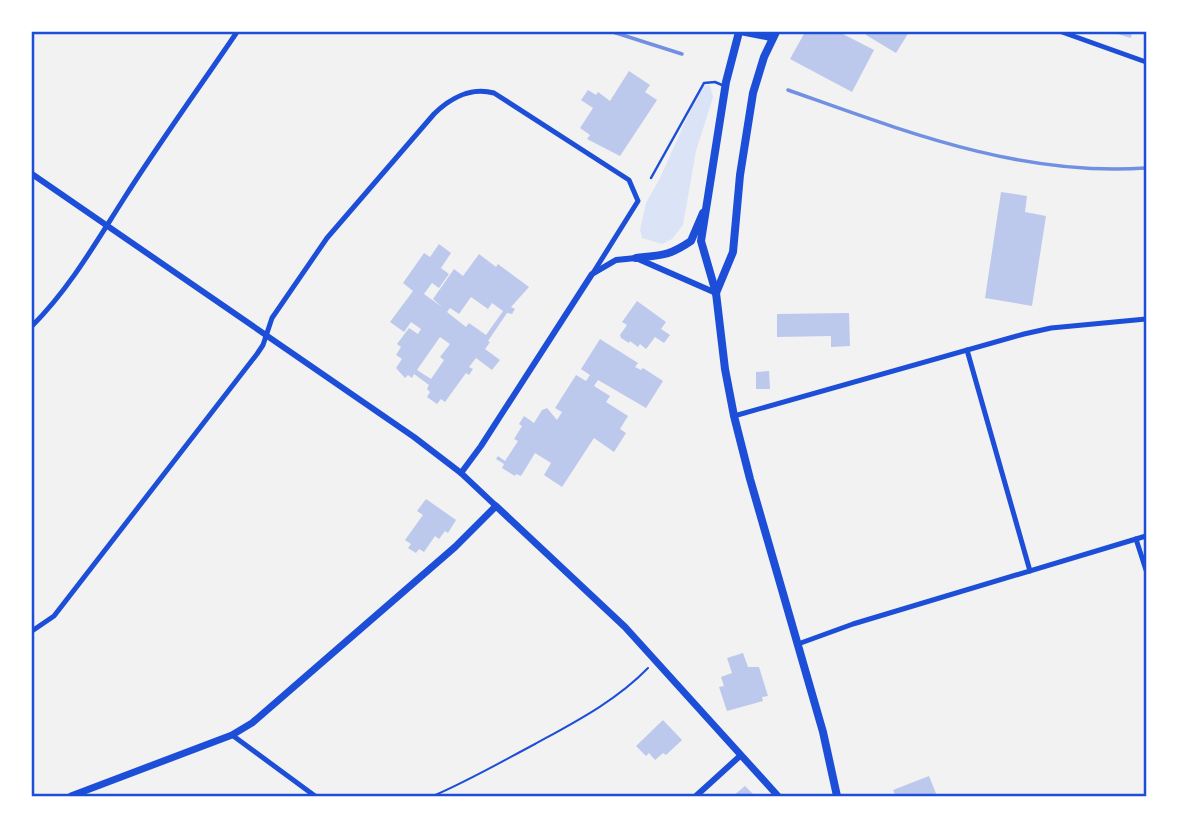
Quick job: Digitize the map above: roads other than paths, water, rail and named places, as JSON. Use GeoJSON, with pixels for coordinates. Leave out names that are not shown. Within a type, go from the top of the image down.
{"type":"FeatureCollection","features":[{"type":"Feature","properties":{"kind":"main road"},"geometry":{"type":"LineString","coordinates":[[716,293],[733,252],[740,175],[753,93],[774,35],[741,32],[725,84],[702,241],[716,293],[734,416],[823,732],[837,796]]}},
{"type":"Feature","properties":{"kind":"main road"},"geometry":{"type":"LineString","coordinates":[[636,258],[672,254],[691,241],[708,201]]}},
{"type":"Feature","properties":{"kind":"main road"},"geometry":{"type":"LineString","coordinates":[[71,796],[232,736],[252,723],[454,547],[496,506],[625,627],[778,796]]}},
{"type":"Feature","properties":{"kind":"street"},"geometry":{"type":"LineString","coordinates":[[32,326],[97,244],[122,201],[237,32]]}},
{"type":"Feature","properties":{"kind":"street"},"geometry":{"type":"LineString","coordinates":[[1062,32],[1146,62]]}},
{"type":"Feature","properties":{"kind":"street"},"geometry":{"type":"LineString","coordinates":[[32,631],[54,617],[257,354],[272,318],[327,238],[443,105],[457,96],[480,92],[494,93],[629,180],[638,201],[461,473]]}},
{"type":"Feature","properties":{"kind":"street"},"geometry":{"type":"LineString","coordinates":[[32,174],[414,437],[461,473],[496,506]]}},
{"type":"Feature","properties":{"kind":"street"},"geometry":{"type":"LineString","coordinates":[[592,274],[616,260],[636,258],[716,293]]}},
{"type":"Feature","properties":{"kind":"street"},"geometry":{"type":"LineString","coordinates":[[734,416],[1051,328],[1146,319]]}},
{"type":"Feature","properties":{"kind":"street"},"geometry":{"type":"LineString","coordinates":[[967,350],[1030,571]]}},
{"type":"Feature","properties":{"kind":"street"},"geometry":{"type":"LineString","coordinates":[[798,645],[853,624],[1146,536]]}},
{"type":"Feature","properties":{"kind":"street"},"geometry":{"type":"LineString","coordinates":[[1136,539],[1146,570]]}},
{"type":"Feature","properties":{"kind":"street"},"geometry":{"type":"LineString","coordinates":[[232,736],[315,796]]}},
{"type":"Feature","properties":{"kind":"street"},"geometry":{"type":"LineString","coordinates":[[696,796],[740,756]]}},
{"type":"Feature","properties":{"kind":"lane"},"geometry":{"type":"LineString","coordinates":[[651,178],[704,83],[725,84]]}},
{"type":"Feature","properties":{"kind":"railway"},"geometry":{"type":"LineString","coordinates":[[613,32],[682,54]]}},
{"type":"Feature","properties":{"kind":"railway"},"geometry":{"type":"LineString","coordinates":[[788,90],[919,135],[1008,158],[1099,169],[1146,168]]}}]}
